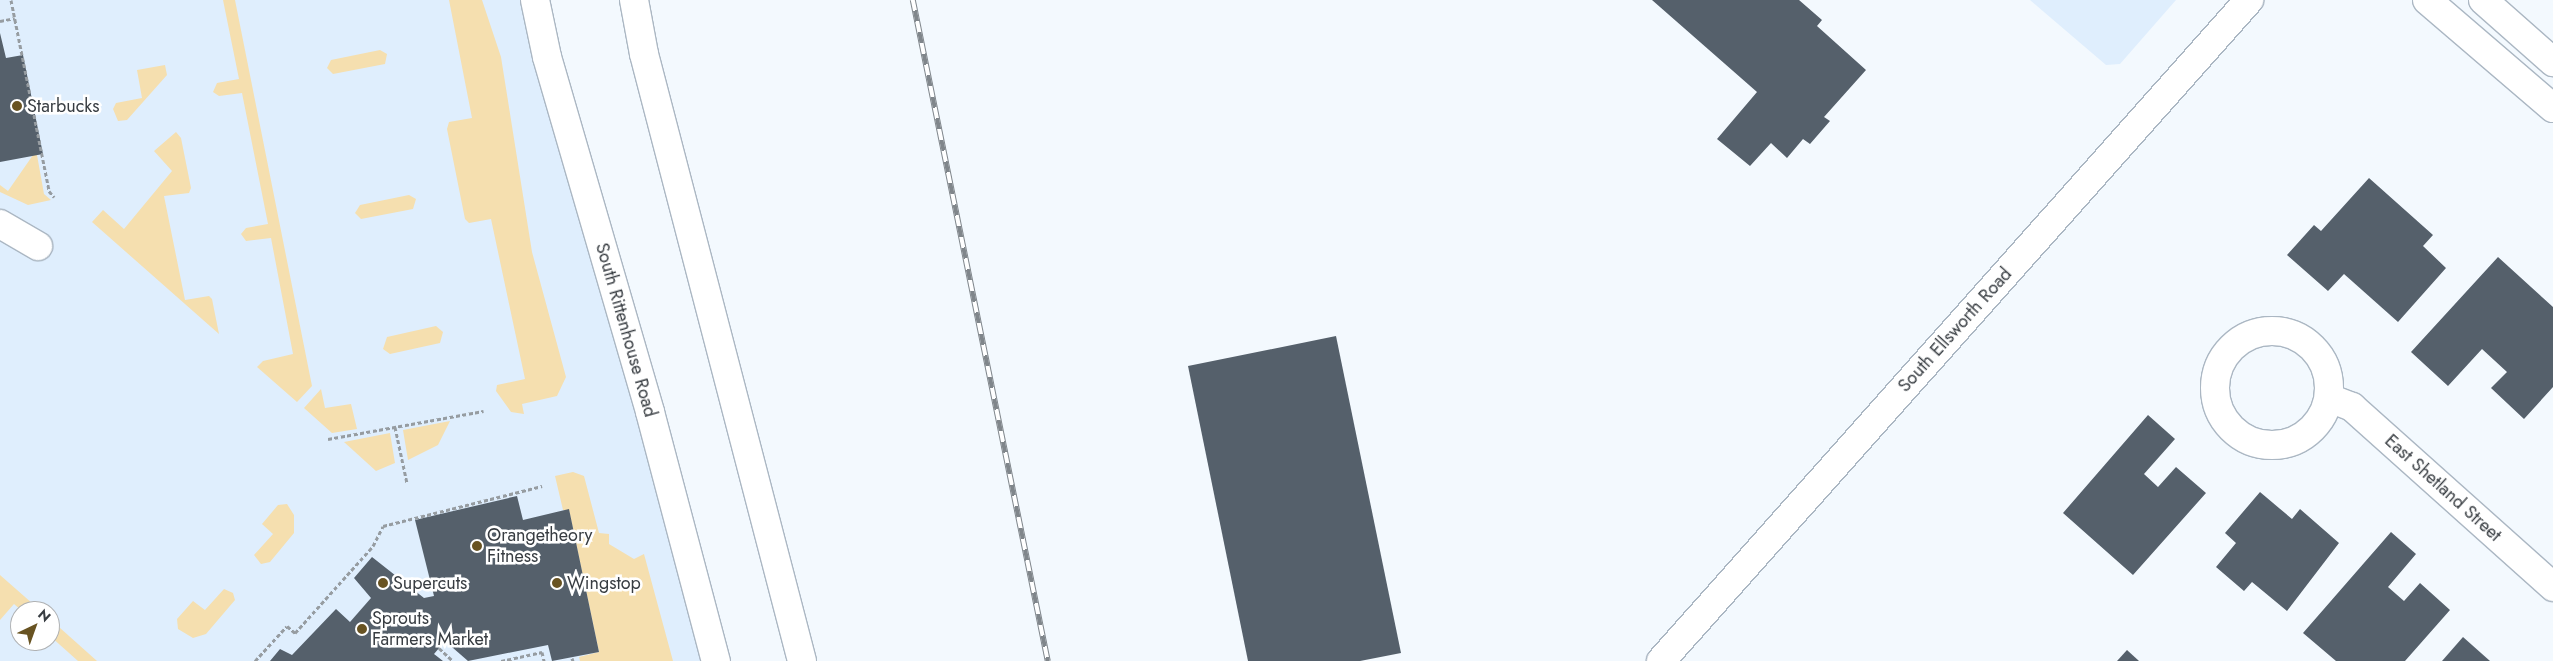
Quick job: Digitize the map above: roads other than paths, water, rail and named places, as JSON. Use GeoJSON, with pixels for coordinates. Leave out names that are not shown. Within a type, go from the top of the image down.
{"type":"FeatureCollection","features":[{"type":"Feature","properties":{"kind":"street","name":"South Rittenhouse Road"},"geometry":{"type":"LineString","coordinates":[[536,0],[547,57],[650,412],[716,661]]}},
{"type":"Feature","properties":{"kind":"street"},"geometry":{"type":"LineString","coordinates":[[634,0],[644,54],[802,661]]}},
{"type":"Feature","properties":{"kind":"street","name":"South Ellsworth Road"},"geometry":{"type":"LineString","coordinates":[[1661,661],[2250,0]]}},
{"type":"Feature","properties":{"kind":"street"},"geometry":{"type":"LineString","coordinates":[[2427,0],[2553,108]]}},
{"type":"Feature","properties":{"kind":"street"},"geometry":{"type":"LineString","coordinates":[[2483,0],[2553,62]]}},
{"type":"Feature","properties":{"kind":"street"},"geometry":{"type":"LineString","coordinates":[[0,224],[38,246]]}},
{"type":"Feature","properties":{"kind":"street"},"geometry":{"type":"LineString","coordinates":[[2276,330],[2295,335],[2310,345],[2329,379],[2329,398],[2322,416],[2295,440],[2259,443],[2228,424],[2219,408],[2215,390],[2218,371],[2226,354],[2240,341],[2257,333],[2276,330]]}},
{"type":"Feature","properties":{"kind":"street","name":"East Shetland Street"},"geometry":{"type":"LineString","coordinates":[[2329,398],[2352,407],[2553,587]]}},
{"type":"Feature","properties":{"kind":"railway"},"geometry":{"type":"LineString","coordinates":[[913,0],[1048,661]]}},
{"type":"Feature","properties":{"kind":"place","name":"Starbucks"},"geometry":{"type":"Point","coordinates":[17,106]}},
{"type":"Feature","properties":{"kind":"place","name":"Orangetheory Fitness"},"geometry":{"type":"Point","coordinates":[477,546]}},
{"type":"Feature","properties":{"kind":"place","name":"Supercuts"},"geometry":{"type":"Point","coordinates":[383,583]}},
{"type":"Feature","properties":{"kind":"place","name":"Wingstop"},"geometry":{"type":"Point","coordinates":[557,583]}},
{"type":"Feature","properties":{"kind":"place","name":"Sprouts Farmers Market"},"geometry":{"type":"Point","coordinates":[362,629]}}]}
